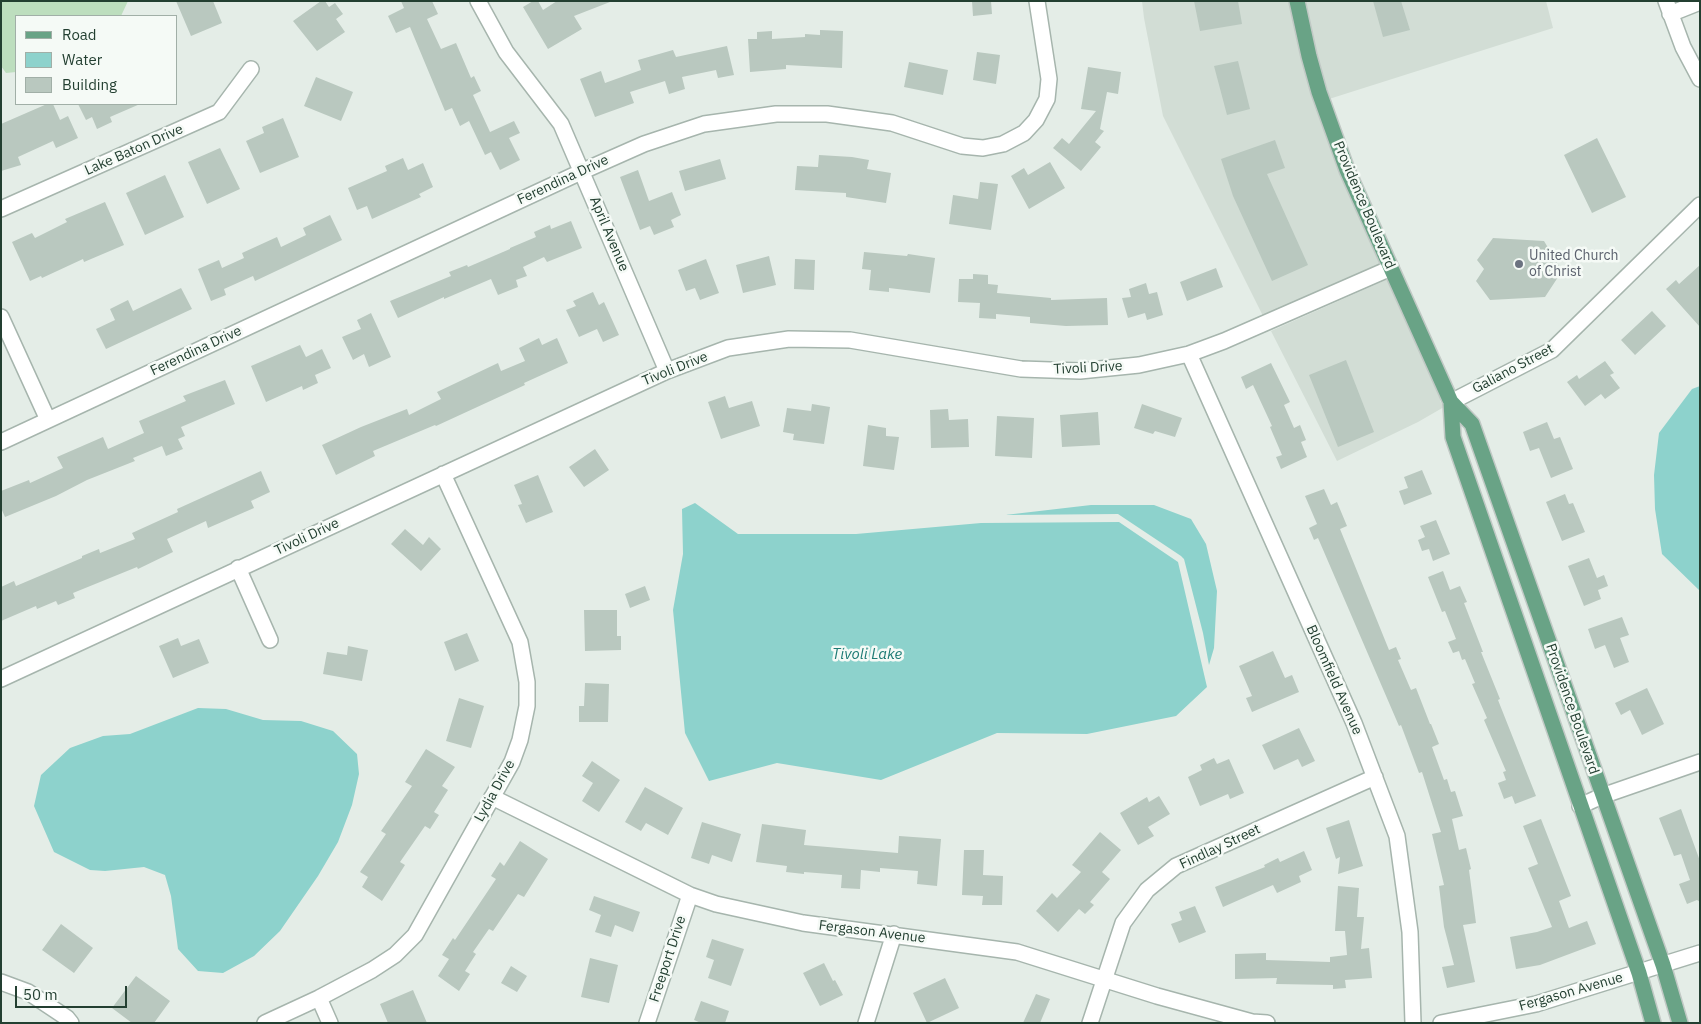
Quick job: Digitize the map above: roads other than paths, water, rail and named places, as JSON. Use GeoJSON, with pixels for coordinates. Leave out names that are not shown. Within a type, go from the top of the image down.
{"type":"FeatureCollection","features":[{"type":"Feature","properties":{"kind":"main road","name":"Providence Boulevard"},"geometry":{"type":"LineString","coordinates":[[1297,1],[1319,92],[1347,170],[1451,402],[1472,424],[1663,965],[1680,1023]]}},
{"type":"Feature","properties":{"kind":"main road","name":"Providence Boulevard"},"geometry":{"type":"LineString","coordinates":[[1451,402],[1453,438],[1639,973],[1654,1023]]}},
{"type":"Feature","properties":{"kind":"street","name":"April Avenue"},"geometry":{"type":"LineString","coordinates":[[478,1],[506,52],[561,124],[583,171],[667,371]]}},
{"type":"Feature","properties":{"kind":"street","name":"Ferendina Drive"},"geometry":{"type":"LineString","coordinates":[[1,442],[583,171],[644,144],[704,124],[776,114],[827,114],[892,123],[962,146],[983,148],[1003,144],[1024,133],[1036,120],[1047,99],[1050,79],[1037,1]]}},
{"type":"Feature","properties":{"kind":"street"},"geometry":{"type":"LineString","coordinates":[[1700,2],[1668,8],[1683,47],[1700,80]]}},
{"type":"Feature","properties":{"kind":"street","name":"Lake Baton Drive"},"geometry":{"type":"LineString","coordinates":[[1,209],[219,112],[251,69]]}},
{"type":"Feature","properties":{"kind":"street","name":"Galiano Street"},"geometry":{"type":"LineString","coordinates":[[1451,402],[1552,350],[1700,205]]}},
{"type":"Feature","properties":{"kind":"street","name":"Tivoli Drive"},"geometry":{"type":"LineString","coordinates":[[1,679],[667,371],[728,348],[789,339],[850,340],[1021,369],[1080,371],[1139,365],[1189,354],[1265,324],[1391,268]]}},
{"type":"Feature","properties":{"kind":"street"},"geometry":{"type":"LineString","coordinates":[[1,316],[48,420]]}},
{"type":"Feature","properties":{"kind":"street","name":"Bloomfield Avenue"},"geometry":{"type":"LineString","coordinates":[[1189,354],[1354,723],[1397,836],[1410,932],[1413,1023]]}},
{"type":"Feature","properties":{"kind":"street","name":"Lydia Drive"},"geometry":{"type":"LineString","coordinates":[[265,1023],[319,998],[372,970],[395,955],[415,935],[512,762],[520,740],[527,706],[527,682],[520,642],[443,474]]}},
{"type":"Feature","properties":{"kind":"street"},"geometry":{"type":"LineString","coordinates":[[238,568],[270,640]]}},
{"type":"Feature","properties":{"kind":"street"},"geometry":{"type":"LineString","coordinates":[[1580,806],[1602,796],[1700,762]]}},
{"type":"Feature","properties":{"kind":"street","name":"Findlay Street"},"geometry":{"type":"LineString","coordinates":[[1090,1023],[1123,923],[1146,890],[1176,866],[1375,777]]}},
{"type":"Feature","properties":{"kind":"street","name":"Fergason Avenue"},"geometry":{"type":"LineString","coordinates":[[492,797],[690,895],[716,904],[803,923],[1017,952],[1157,996],[1252,1022],[1267,1023]]}},
{"type":"Feature","properties":{"kind":"street","name":"Freeport Drive"},"geometry":{"type":"LineString","coordinates":[[647,1023],[690,895]]}},
{"type":"Feature","properties":{"kind":"street"},"geometry":{"type":"LineString","coordinates":[[866,1023],[894,934]]}},
{"type":"Feature","properties":{"kind":"street","name":"Fergason Avenue"},"geometry":{"type":"LineString","coordinates":[[1441,1023],[1536,1004],[1700,953]]}},
{"type":"Feature","properties":{"kind":"street"},"geometry":{"type":"LineString","coordinates":[[1,982],[28,992],[67,1018],[71,1023]]}},
{"type":"Feature","properties":{"kind":"street"},"geometry":{"type":"LineString","coordinates":[[319,998],[330,1023]]}},
{"type":"Feature","properties":{"kind":"water"},"geometry":{"type":"Polygon","coordinates":[[[1700,386],[1700,591],[1662,554],[1655,509],[1654,475],[1659,433],[1692,389],[1700,386]]]}},
{"type":"Feature","properties":{"kind":"water","name":"Tivoli Lake"},"geometry":{"type":"Polygon","coordinates":[[[695,503],[738,534],[856,534],[981,523],[1119,522],[1178,562],[1207,687],[1176,716],[1087,734],[997,733],[881,780],[777,763],[709,781],[685,733],[673,610],[683,554],[682,509],[695,503]]]}},
{"type":"Feature","properties":{"kind":"water"},"geometry":{"type":"Polygon","coordinates":[[[1091,505],[1154,505],[1191,519],[1206,544],[1217,591],[1214,648],[1209,665],[1203,633],[1184,559],[1181,556],[1118,514],[1005,515],[1091,505]]]}},
{"type":"Feature","properties":{"kind":"water"},"geometry":{"type":"Polygon","coordinates":[[[198,708],[226,709],[263,720],[301,721],[333,731],[357,754],[359,774],[352,805],[338,842],[318,876],[280,931],[254,956],[223,973],[198,971],[178,949],[171,896],[165,875],[144,867],[105,871],[90,870],[54,852],[34,806],[41,775],[70,748],[103,736],[130,734],[198,708]]]}},
{"type":"Feature","properties":{"kind":"place","name":"United Church of Christ"},"geometry":{"type":"Point","coordinates":[1519,264]}}]}
